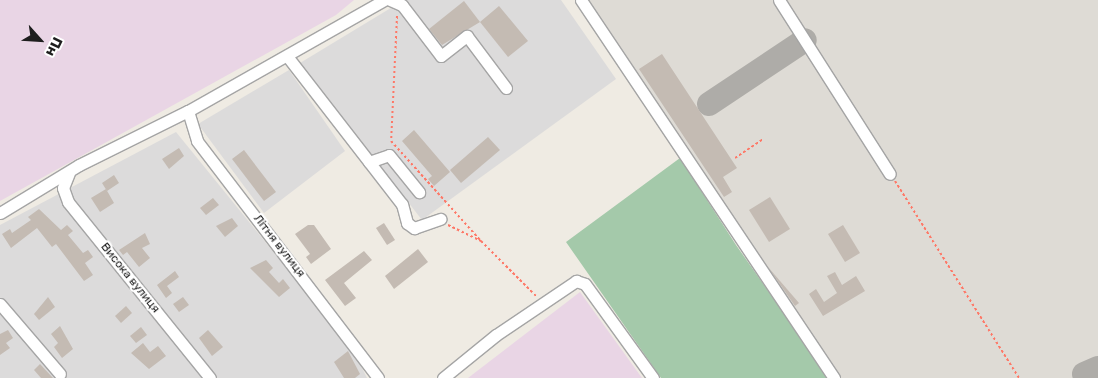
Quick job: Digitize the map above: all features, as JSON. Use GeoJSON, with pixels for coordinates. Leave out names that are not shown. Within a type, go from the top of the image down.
{"type":"FeatureCollection","features":[{"type":"Feature","properties":{"kind":"street"},"geometry":{"type":"LineString","coordinates":[[0,213],[69,173],[188,111],[384,0]]}},
{"type":"Feature","properties":{"kind":"street"},"geometry":{"type":"LineString","coordinates":[[581,0],[834,378]]}},
{"type":"Feature","properties":{"kind":"street"},"geometry":{"type":"LineString","coordinates":[[780,0],[890,174]]}},
{"type":"Feature","properties":{"kind":"street"},"geometry":{"type":"LineString","coordinates":[[393,1],[441,56],[466,36],[506,88]]}},
{"type":"Feature","properties":{"kind":"street"},"geometry":{"type":"LineString","coordinates":[[287,56],[402,204],[407,223],[414,228],[440,219]]}},
{"type":"Feature","properties":{"kind":"street","name":"Літня вулиця"},"geometry":{"type":"LineString","coordinates":[[188,111],[197,140],[378,378]]}},
{"type":"Feature","properties":{"kind":"street"},"geometry":{"type":"LineString","coordinates":[[369,162],[389,155],[419,192]]}},
{"type":"Feature","properties":{"kind":"street","name":"Висока вулиця"},"geometry":{"type":"LineString","coordinates":[[69,173],[63,188],[68,202],[210,378]]}},
{"type":"Feature","properties":{"kind":"street"},"geometry":{"type":"LineString","coordinates":[[443,378],[542,302],[576,281],[585,284],[653,378]]}},
{"type":"Feature","properties":{"kind":"street"},"geometry":{"type":"LineString","coordinates":[[0,304],[60,374]]}},
{"type":"Feature","properties":{"kind":"path"},"geometry":{"type":"LineString","coordinates":[[393,1],[391,141],[481,241],[542,302]]}},
{"type":"Feature","properties":{"kind":"path"},"geometry":{"type":"LineString","coordinates":[[735,158],[763,139]]}},
{"type":"Feature","properties":{"kind":"path"},"geometry":{"type":"LineString","coordinates":[[890,174],[1019,378]]}},
{"type":"Feature","properties":{"kind":"path"},"geometry":{"type":"LineString","coordinates":[[440,219],[463,235],[481,241]]}},
{"type":"Feature","properties":{"kind":"shaded area"},"geometry":{"type":"Polygon","coordinates":[[[0,0],[354,0],[336,15],[0,201],[0,0]]]}},
{"type":"Feature","properties":{"kind":"shaded area"},"geometry":{"type":"Polygon","coordinates":[[[404,0],[561,0],[616,79],[422,220],[300,63],[404,0]]]}},
{"type":"Feature","properties":{"kind":"shaded area"},"geometry":{"type":"Polygon","coordinates":[[[587,0],[1098,0],[1098,378],[831,378],[587,0]]]}},
{"type":"Feature","properties":{"kind":"shaded area"},"geometry":{"type":"Polygon","coordinates":[[[289,70],[345,151],[264,213],[198,124],[289,70]]]}},
{"type":"Feature","properties":{"kind":"shaded area"},"geometry":{"type":"Polygon","coordinates":[[[176,132],[353,350],[367,378],[0,378],[0,225],[176,132]]]}},
{"type":"Feature","properties":{"kind":"shaded area"},"geometry":{"type":"Polygon","coordinates":[[[580,292],[642,378],[468,378],[580,292]]]}},
{"type":"Feature","properties":{"kind":"green space"},"geometry":{"type":"Polygon","coordinates":[[[680,158],[736,245],[829,378],[661,378],[566,242],[680,158]]]}},
{"type":"Feature","properties":{"kind":"building"},"geometry":{"type":"Polygon","coordinates":[[[464,1],[480,22],[442,45],[429,29],[464,1]]]}},
{"type":"Feature","properties":{"kind":"building"},"geometry":{"type":"Polygon","coordinates":[[[499,6],[528,41],[508,57],[480,22],[499,6]]]}},
{"type":"Feature","properties":{"kind":"building"},"geometry":{"type":"Polygon","coordinates":[[[662,54],[737,168],[723,177],[732,192],[724,197],[639,69],[662,54]]]}},
{"type":"Feature","properties":{"kind":"building"},"geometry":{"type":"Polygon","coordinates":[[[414,130],[450,172],[434,186],[428,179],[432,176],[402,141],[414,130]]]}},
{"type":"Feature","properties":{"kind":"building"},"geometry":{"type":"Polygon","coordinates":[[[488,137],[500,150],[461,183],[450,170],[488,137]]]}},
{"type":"Feature","properties":{"kind":"building"},"geometry":{"type":"Polygon","coordinates":[[[179,148],[184,156],[169,169],[162,159],[179,148]]]}},
{"type":"Feature","properties":{"kind":"building"},"geometry":{"type":"Polygon","coordinates":[[[244,150],[276,192],[264,201],[232,159],[244,150]]]}},
{"type":"Feature","properties":{"kind":"building"},"geometry":{"type":"Polygon","coordinates":[[[114,175],[119,183],[107,191],[102,183],[114,175]]]}},
{"type":"Feature","properties":{"kind":"building"},"geometry":{"type":"Polygon","coordinates":[[[106,189],[114,203],[100,212],[91,198],[106,189]]]}},
{"type":"Feature","properties":{"kind":"building"},"geometry":{"type":"Polygon","coordinates":[[[770,197],[790,229],[769,242],[749,210],[770,197]]]}},
{"type":"Feature","properties":{"kind":"building"},"geometry":{"type":"Polygon","coordinates":[[[213,198],[219,205],[206,215],[200,208],[213,198]]]}},
{"type":"Feature","properties":{"kind":"building"},"geometry":{"type":"Polygon","coordinates":[[[39,209],[61,230],[67,225],[73,231],[68,235],[83,253],[88,250],[93,257],[85,263],[93,275],[84,281],[56,244],[52,247],[37,228],[11,248],[2,234],[10,229],[12,233],[31,220],[28,217],[39,209]]]}},
{"type":"Feature","properties":{"kind":"building"},"geometry":{"type":"Polygon","coordinates":[[[232,218],[238,226],[225,237],[216,226],[232,218]]]}},
{"type":"Feature","properties":{"kind":"building"},"geometry":{"type":"Polygon","coordinates":[[[384,223],[395,240],[387,245],[376,228],[384,223]]]}},
{"type":"Feature","properties":{"kind":"building"},"geometry":{"type":"Polygon","coordinates":[[[308,225],[314,225],[331,249],[311,264],[306,257],[310,254],[295,234],[308,225]]]}},
{"type":"Feature","properties":{"kind":"building"},"geometry":{"type":"Polygon","coordinates":[[[843,225],[860,253],[845,262],[828,234],[843,225]]]}},
{"type":"Feature","properties":{"kind":"building"},"geometry":{"type":"Polygon","coordinates":[[[145,233],[150,244],[142,248],[150,258],[139,267],[127,252],[123,255],[119,250],[145,233]]]}},
{"type":"Feature","properties":{"kind":"building"},"geometry":{"type":"Polygon","coordinates":[[[418,249],[428,262],[394,289],[385,276],[418,249]]]}},
{"type":"Feature","properties":{"kind":"building"},"geometry":{"type":"Polygon","coordinates":[[[364,251],[372,260],[344,283],[356,298],[345,306],[325,280],[364,251]]]}},
{"type":"Feature","properties":{"kind":"building"},"geometry":{"type":"Polygon","coordinates":[[[266,260],[273,268],[269,272],[279,283],[283,279],[290,288],[279,297],[250,268],[266,260]]]}},
{"type":"Feature","properties":{"kind":"building"},"geometry":{"type":"Polygon","coordinates":[[[768,267],[799,303],[795,306],[768,267]]]}},
{"type":"Feature","properties":{"kind":"building"},"geometry":{"type":"Polygon","coordinates":[[[175,271],[179,277],[167,286],[172,293],[166,298],[157,285],[175,271]]]}},
{"type":"Feature","properties":{"kind":"building"},"geometry":{"type":"Polygon","coordinates":[[[835,272],[842,285],[856,276],[865,291],[823,316],[809,294],[816,289],[824,302],[837,293],[827,276],[835,272]]]}},
{"type":"Feature","properties":{"kind":"building"},"geometry":{"type":"Polygon","coordinates":[[[48,297],[55,307],[39,320],[34,314],[48,297]]]}},
{"type":"Feature","properties":{"kind":"building"},"geometry":{"type":"Polygon","coordinates":[[[183,297],[189,305],[179,312],[173,304],[183,297]]]}},
{"type":"Feature","properties":{"kind":"building"},"geometry":{"type":"Polygon","coordinates":[[[126,306],[132,313],[121,323],[115,316],[126,306]]]}},
{"type":"Feature","properties":{"kind":"building"},"geometry":{"type":"Polygon","coordinates":[[[60,326],[73,349],[62,358],[54,347],[58,343],[51,334],[60,326]]]}},
{"type":"Feature","properties":{"kind":"building"},"geometry":{"type":"Polygon","coordinates":[[[141,327],[147,335],[136,343],[130,336],[141,327]]]}},
{"type":"Feature","properties":{"kind":"building"},"geometry":{"type":"Polygon","coordinates":[[[8,330],[13,338],[6,343],[10,348],[0,355],[0,334],[8,330]]]}},
{"type":"Feature","properties":{"kind":"building"},"geometry":{"type":"Polygon","coordinates":[[[208,330],[223,347],[212,356],[199,338],[208,330]]]}},
{"type":"Feature","properties":{"kind":"building"},"geometry":{"type":"Polygon","coordinates":[[[143,343],[150,352],[158,346],[166,356],[149,369],[131,353],[143,343]]]}},
{"type":"Feature","properties":{"kind":"building"},"geometry":{"type":"Polygon","coordinates":[[[348,351],[360,374],[355,378],[344,378],[334,362],[348,351]]]}},
{"type":"Feature","properties":{"kind":"building"},"geometry":{"type":"Polygon","coordinates":[[[40,364],[53,378],[41,378],[34,370],[40,364]]]}},
{"type":"Feature","properties":{"kind":"taxiway"},"geometry":{"type":"LineString","coordinates":[[709,104],[805,40]]}},
{"type":"Feature","properties":{"kind":"taxiway"},"geometry":{"type":"LineString","coordinates":[[1084,374],[1098,368]]}}]}
